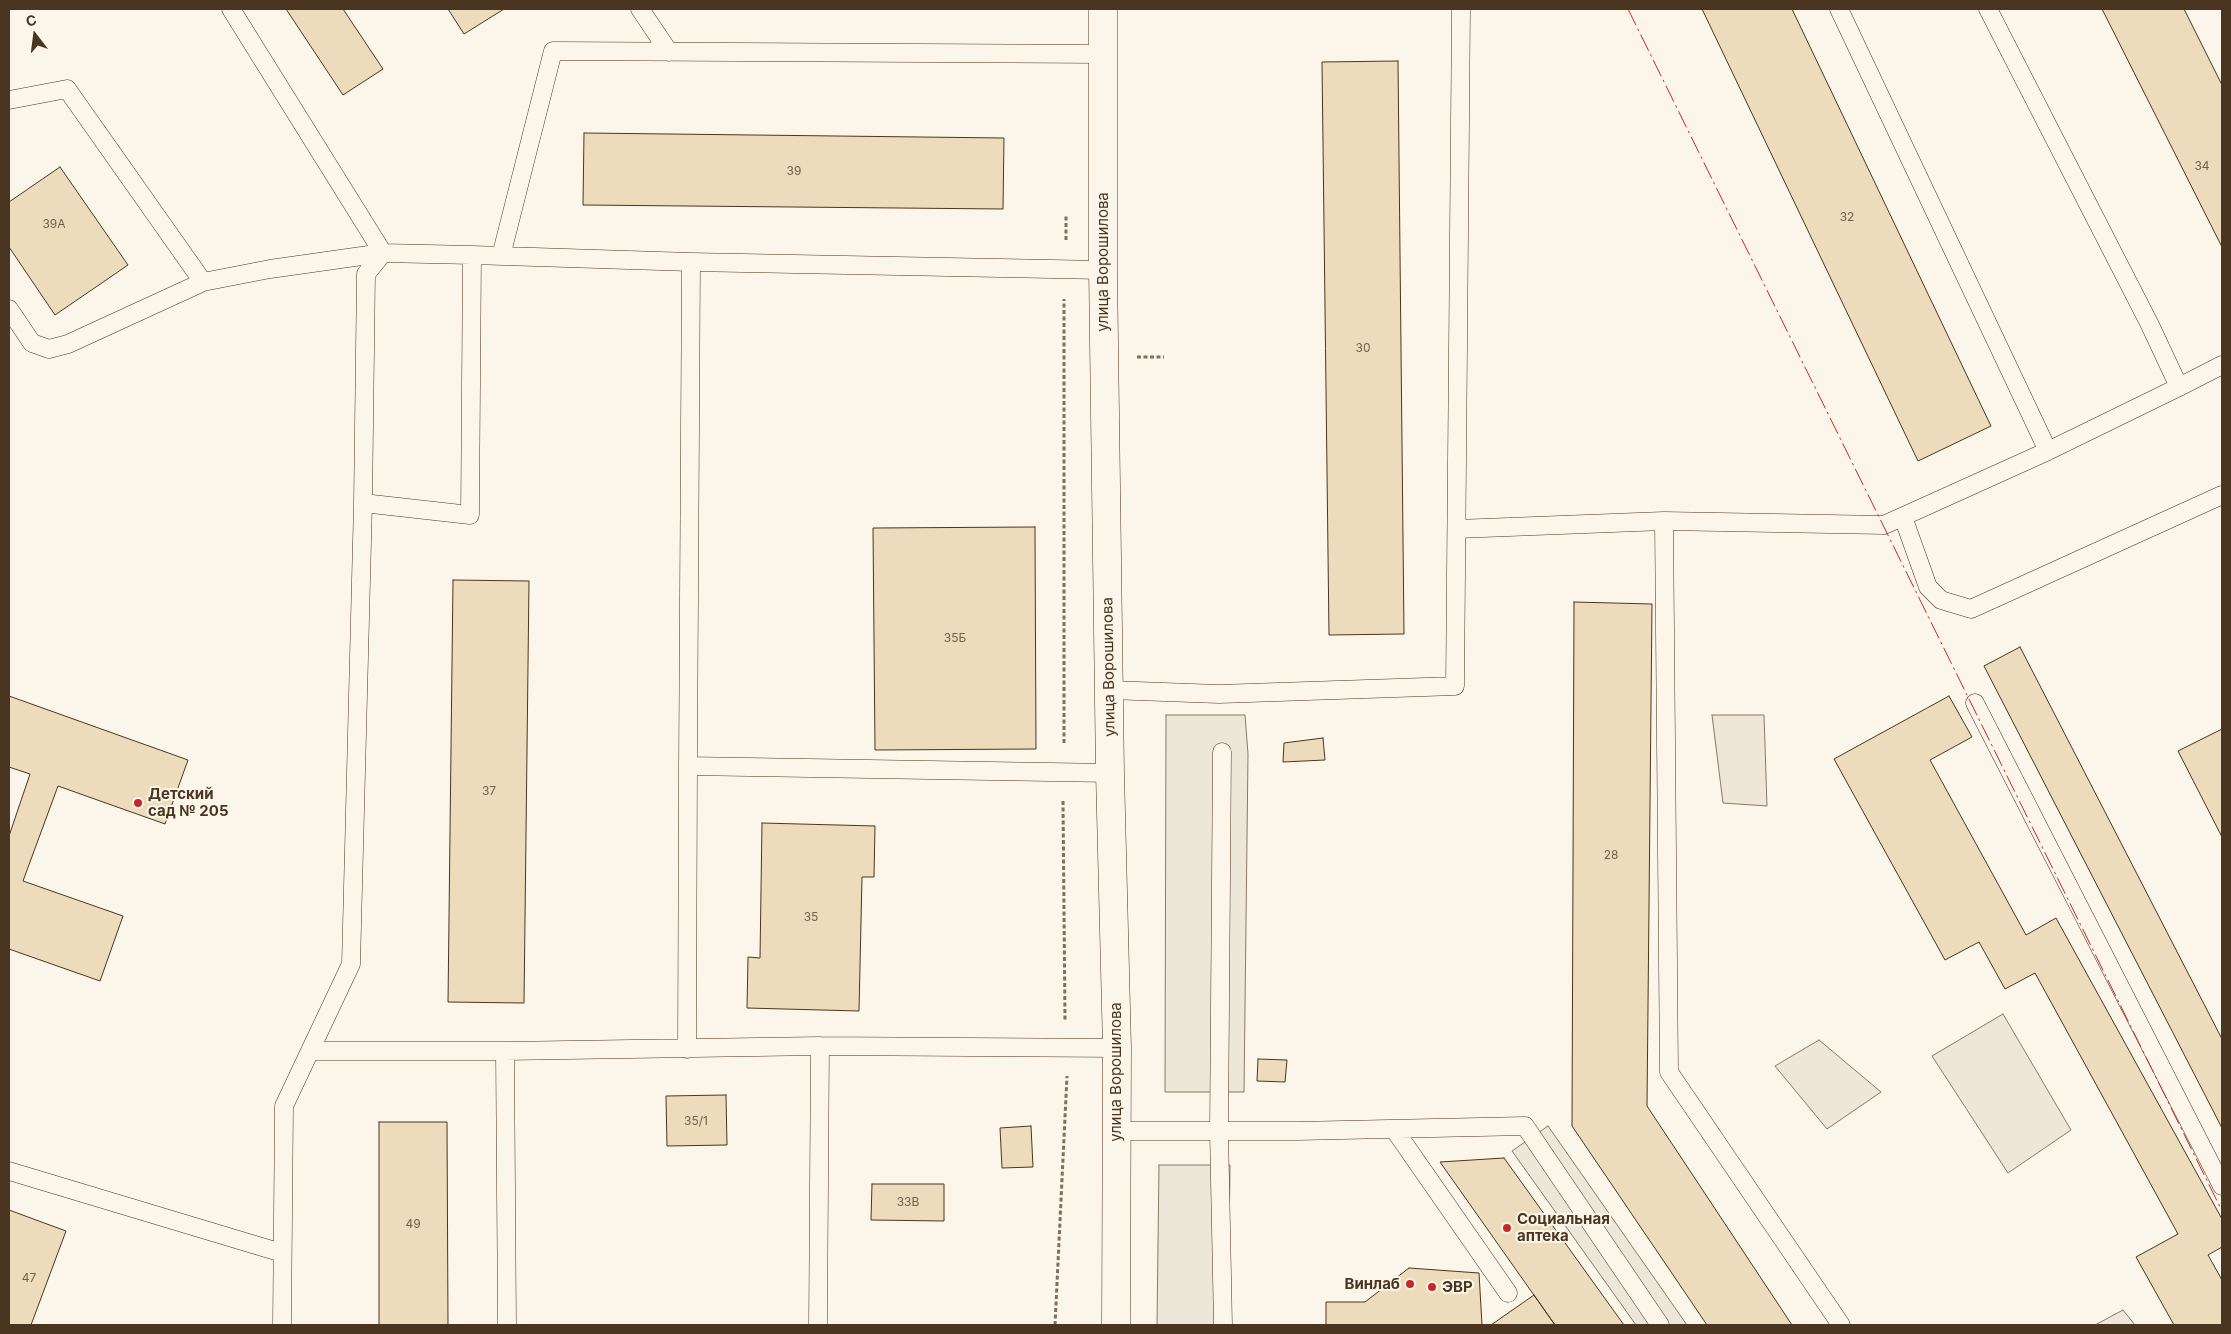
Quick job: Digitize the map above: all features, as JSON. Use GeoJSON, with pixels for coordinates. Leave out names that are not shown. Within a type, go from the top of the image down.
{"type":"FeatureCollection","features":[{"type":"Feature","properties":{"kind":"street","name":"улица Ворошилова"},"geometry":{"type":"LineString","coordinates":[[1103,9],[1103,270],[1110,773],[1117,1048],[1116,1325]]}},
{"type":"Feature","properties":{"kind":"lane"},"geometry":{"type":"LineString","coordinates":[[231,9],[383,253]]}},
{"type":"Feature","properties":{"kind":"lane"},"geometry":{"type":"LineString","coordinates":[[640,9],[669,52]]}},
{"type":"Feature","properties":{"kind":"lane"},"geometry":{"type":"LineString","coordinates":[[1109,690],[1219,694],[1455,686],[1461,9]]}},
{"type":"Feature","properties":{"kind":"lane"},"geometry":{"type":"LineString","coordinates":[[1839,9],[2048,450]]}},
{"type":"Feature","properties":{"kind":"lane"},"geometry":{"type":"LineString","coordinates":[[1988,9],[2150,325],[2179,387]]}},
{"type":"Feature","properties":{"kind":"lane"},"geometry":{"type":"LineString","coordinates":[[501,256],[553,51],[1103,54]]}},
{"type":"Feature","properties":{"kind":"lane"},"geometry":{"type":"LineString","coordinates":[[9,100],[67,89],[203,282]]}},
{"type":"Feature","properties":{"kind":"lane"},"geometry":{"type":"LineString","coordinates":[[282,1325],[284,1106],[351,964],[363,503],[366,274],[383,253]]}},
{"type":"Feature","properties":{"kind":"lane"},"geometry":{"type":"LineString","coordinates":[[9,309],[32,343],[49,349],[68,344],[203,282],[270,269],[383,253],[691,262],[1103,270]]}},
{"type":"Feature","properties":{"kind":"lane"},"geometry":{"type":"LineString","coordinates":[[363,503],[470,515],[472,255]]}},
{"type":"Feature","properties":{"kind":"lane"},"geometry":{"type":"LineString","coordinates":[[687,1049],[691,262]]}},
{"type":"Feature","properties":{"kind":"lane"},"geometry":{"type":"LineString","coordinates":[[1457,529],[1664,521],[1884,525],[2048,450],[2222,366]]}},
{"type":"Feature","properties":{"kind":"lane"},"geometry":{"type":"LineString","coordinates":[[1903,517],[1928,587],[1941,600],[1971,609],[2222,495]]}},
{"type":"Feature","properties":{"kind":"lane"},"geometry":{"type":"LineString","coordinates":[[1664,521],[1669,1072],[1841,1325]]}},
{"type":"Feature","properties":{"kind":"lane"},"geometry":{"type":"LineString","coordinates":[[1975,704],[2222,1186]]}},
{"type":"Feature","properties":{"kind":"lane"},"geometry":{"type":"LineString","coordinates":[[1222,752],[1219,1131],[1223,1325]]}},
{"type":"Feature","properties":{"kind":"lane"},"geometry":{"type":"LineString","coordinates":[[688,766],[1110,773]]}},
{"type":"Feature","properties":{"kind":"lane"},"geometry":{"type":"LineString","coordinates":[[310,1051],[505,1051],[820,1046],[1117,1048]]}},
{"type":"Feature","properties":{"kind":"lane"},"geometry":{"type":"LineString","coordinates":[[818,1325],[820,1046]]}},
{"type":"Feature","properties":{"kind":"lane"},"geometry":{"type":"LineString","coordinates":[[505,1051],[507,1325]]}},
{"type":"Feature","properties":{"kind":"lane"},"geometry":{"type":"LineString","coordinates":[[1117,1131],[1525,1126],[1660,1325]]}},
{"type":"Feature","properties":{"kind":"lane"},"geometry":{"type":"LineString","coordinates":[[1394,1129],[1508,1293]]}},
{"type":"Feature","properties":{"kind":"lane"},"geometry":{"type":"LineString","coordinates":[[9,1172],[282,1253]]}},
{"type":"Feature","properties":{"kind":"path"},"geometry":{"type":"LineString","coordinates":[[1055,1325],[1067,1079],[1064,772],[1066,211]]}},
{"type":"Feature","properties":{"kind":"path"},"geometry":{"type":"LineString","coordinates":[[1133,357],[1164,357]]}},
{"type":"Feature","properties":{"kind":"shaded area"},"geometry":{"type":"Polygon","coordinates":[[[1166,715],[1245,715],[1248,754],[1244,1092],[1165,1092],[1166,715]]]}},
{"type":"Feature","properties":{"kind":"shaded area"},"geometry":{"type":"Polygon","coordinates":[[[1712,715],[1764,715],[1767,806],[1723,803],[1712,715]]]}},
{"type":"Feature","properties":{"kind":"shaded area"},"geometry":{"type":"Polygon","coordinates":[[[2003,1014],[2071,1130],[2008,1173],[1932,1056],[2003,1014]]]}},
{"type":"Feature","properties":{"kind":"shaded area"},"geometry":{"type":"Polygon","coordinates":[[[1819,1040],[1881,1092],[1827,1129],[1775,1066],[1819,1040]]]}},
{"type":"Feature","properties":{"kind":"shaded area"},"geometry":{"type":"Polygon","coordinates":[[[1548,1126],[1687,1325],[1636,1325],[1512,1151],[1548,1126]]]}},
{"type":"Feature","properties":{"kind":"shaded area"},"geometry":{"type":"Polygon","coordinates":[[[1159,1165],[1230,1165],[1228,1325],[1157,1325],[1159,1165]]]}},
{"type":"Feature","properties":{"kind":"shaded area"},"geometry":{"type":"Polygon","coordinates":[[[2123,1310],[2135,1325],[2095,1325],[2123,1310]]]}},
{"type":"Feature","properties":{"kind":"building"},"geometry":{"type":"Polygon","coordinates":[[[286,9],[343,9],[383,69],[343,95],[286,9]]]}},
{"type":"Feature","properties":{"kind":"building"},"geometry":{"type":"Polygon","coordinates":[[[448,9],[504,9],[464,34],[448,9]]]}},
{"type":"Feature","properties":{"kind":"building"},"geometry":{"type":"Polygon","coordinates":[[[1702,9],[1792,9],[1991,426],[1918,461],[1702,9]]]}},
{"type":"Feature","properties":{"kind":"building"},"geometry":{"type":"Polygon","coordinates":[[[2102,9],[2184,9],[2222,85],[2222,247],[2102,9]]]}},
{"type":"Feature","properties":{"kind":"building"},"geometry":{"type":"Polygon","coordinates":[[[1398,61],[1404,634],[1329,635],[1322,62],[1398,61]]]}},
{"type":"Feature","properties":{"kind":"building"},"geometry":{"type":"Polygon","coordinates":[[[584,133],[1004,138],[1003,209],[583,205],[584,133]]]}},
{"type":"Feature","properties":{"kind":"building"},"geometry":{"type":"Polygon","coordinates":[[[60,167],[128,265],[55,315],[9,247],[9,202],[60,167]]]}},
{"type":"Feature","properties":{"kind":"building"},"geometry":{"type":"Polygon","coordinates":[[[1035,527],[1036,749],[875,750],[873,528],[1035,527]]]}},
{"type":"Feature","properties":{"kind":"building"},"geometry":{"type":"Polygon","coordinates":[[[453,580],[529,581],[524,1003],[448,1002],[453,580]]]}},
{"type":"Feature","properties":{"kind":"building"},"geometry":{"type":"Polygon","coordinates":[[[1574,602],[1652,604],[1647,1106],[1792,1325],[1707,1325],[1572,1126],[1574,602]]]}},
{"type":"Feature","properties":{"kind":"building"},"geometry":{"type":"Polygon","coordinates":[[[2020,647],[2222,1039],[2222,1128],[1984,666],[2020,647]]]}},
{"type":"Feature","properties":{"kind":"building","name":"Детский сад № 205"},"geometry":{"type":"Polygon","coordinates":[[[9,696],[188,760],[165,824],[58,786],[23,881],[123,916],[100,981],[9,949],[9,836],[30,774],[9,767],[9,696]]]}},
{"type":"Feature","properties":{"kind":"building"},"geometry":{"type":"Polygon","coordinates":[[[1949,696],[1972,737],[1930,760],[2026,935],[2056,918],[2222,1219],[2222,1247],[2208,1255],[2222,1280],[2222,1325],[2174,1325],[2136,1257],[2178,1234],[2035,973],[2005,989],[1979,942],[1945,960],[1834,759],[1949,696]]]}},
{"type":"Feature","properties":{"kind":"building"},"geometry":{"type":"Polygon","coordinates":[[[2222,729],[2222,837],[2178,751],[2222,729]]]}},
{"type":"Feature","properties":{"kind":"building"},"geometry":{"type":"Polygon","coordinates":[[[1323,738],[1325,760],[1283,762],[1284,743],[1323,738]]]}},
{"type":"Feature","properties":{"kind":"building"},"geometry":{"type":"Polygon","coordinates":[[[762,823],[875,826],[874,877],[862,877],[859,1011],[747,1008],[748,957],[760,958],[762,823]]]}},
{"type":"Feature","properties":{"kind":"building"},"geometry":{"type":"Polygon","coordinates":[[[1258,1059],[1287,1060],[1285,1082],[1257,1081],[1258,1059]]]}},
{"type":"Feature","properties":{"kind":"building"},"geometry":{"type":"Polygon","coordinates":[[[726,1095],[727,1145],[667,1146],[666,1096],[726,1095]]]}},
{"type":"Feature","properties":{"kind":"building"},"geometry":{"type":"Polygon","coordinates":[[[379,1122],[447,1122],[448,1325],[379,1325],[379,1122]]]}},
{"type":"Feature","properties":{"kind":"building"},"geometry":{"type":"Polygon","coordinates":[[[1031,1126],[1033,1167],[1002,1168],[1000,1128],[1031,1126]]]}},
{"type":"Feature","properties":{"kind":"building"},"geometry":{"type":"Polygon","coordinates":[[[1504,1158],[1624,1325],[1555,1325],[1440,1162],[1504,1158]]]}},
{"type":"Feature","properties":{"kind":"building"},"geometry":{"type":"Polygon","coordinates":[[[872,1184],[944,1184],[944,1221],[871,1220],[872,1184]]]}},
{"type":"Feature","properties":{"kind":"building"},"geometry":{"type":"Polygon","coordinates":[[[9,1210],[66,1231],[31,1325],[9,1325],[9,1210]]]}},
{"type":"Feature","properties":{"kind":"building","name":"ЭВР"},"geometry":{"type":"Polygon","coordinates":[[[1409,1268],[1479,1273],[1482,1325],[1326,1325],[1326,1302],[1365,1302],[1409,1268]]]}},
{"type":"Feature","properties":{"kind":"building"},"geometry":{"type":"Polygon","coordinates":[[[1534,1295],[1555,1325],[1491,1325],[1534,1295]]]}},
{"type":"Feature","properties":{"kind":"power"},"geometry":{"type":"LineString","coordinates":[[1628,9],[2222,1211]]}},
{"type":"Feature","properties":{"kind":"place","name":"Детский сад № 205"},"geometry":{"type":"Point","coordinates":[138,803]}},
{"type":"Feature","properties":{"kind":"place","name":"Социальная аптека"},"geometry":{"type":"Point","coordinates":[1507,1228]}},
{"type":"Feature","properties":{"kind":"place","name":"Винлаб"},"geometry":{"type":"Point","coordinates":[1410,1284]}},
{"type":"Feature","properties":{"kind":"place","name":"ЭВР"},"geometry":{"type":"Point","coordinates":[1432,1287]}}]}
